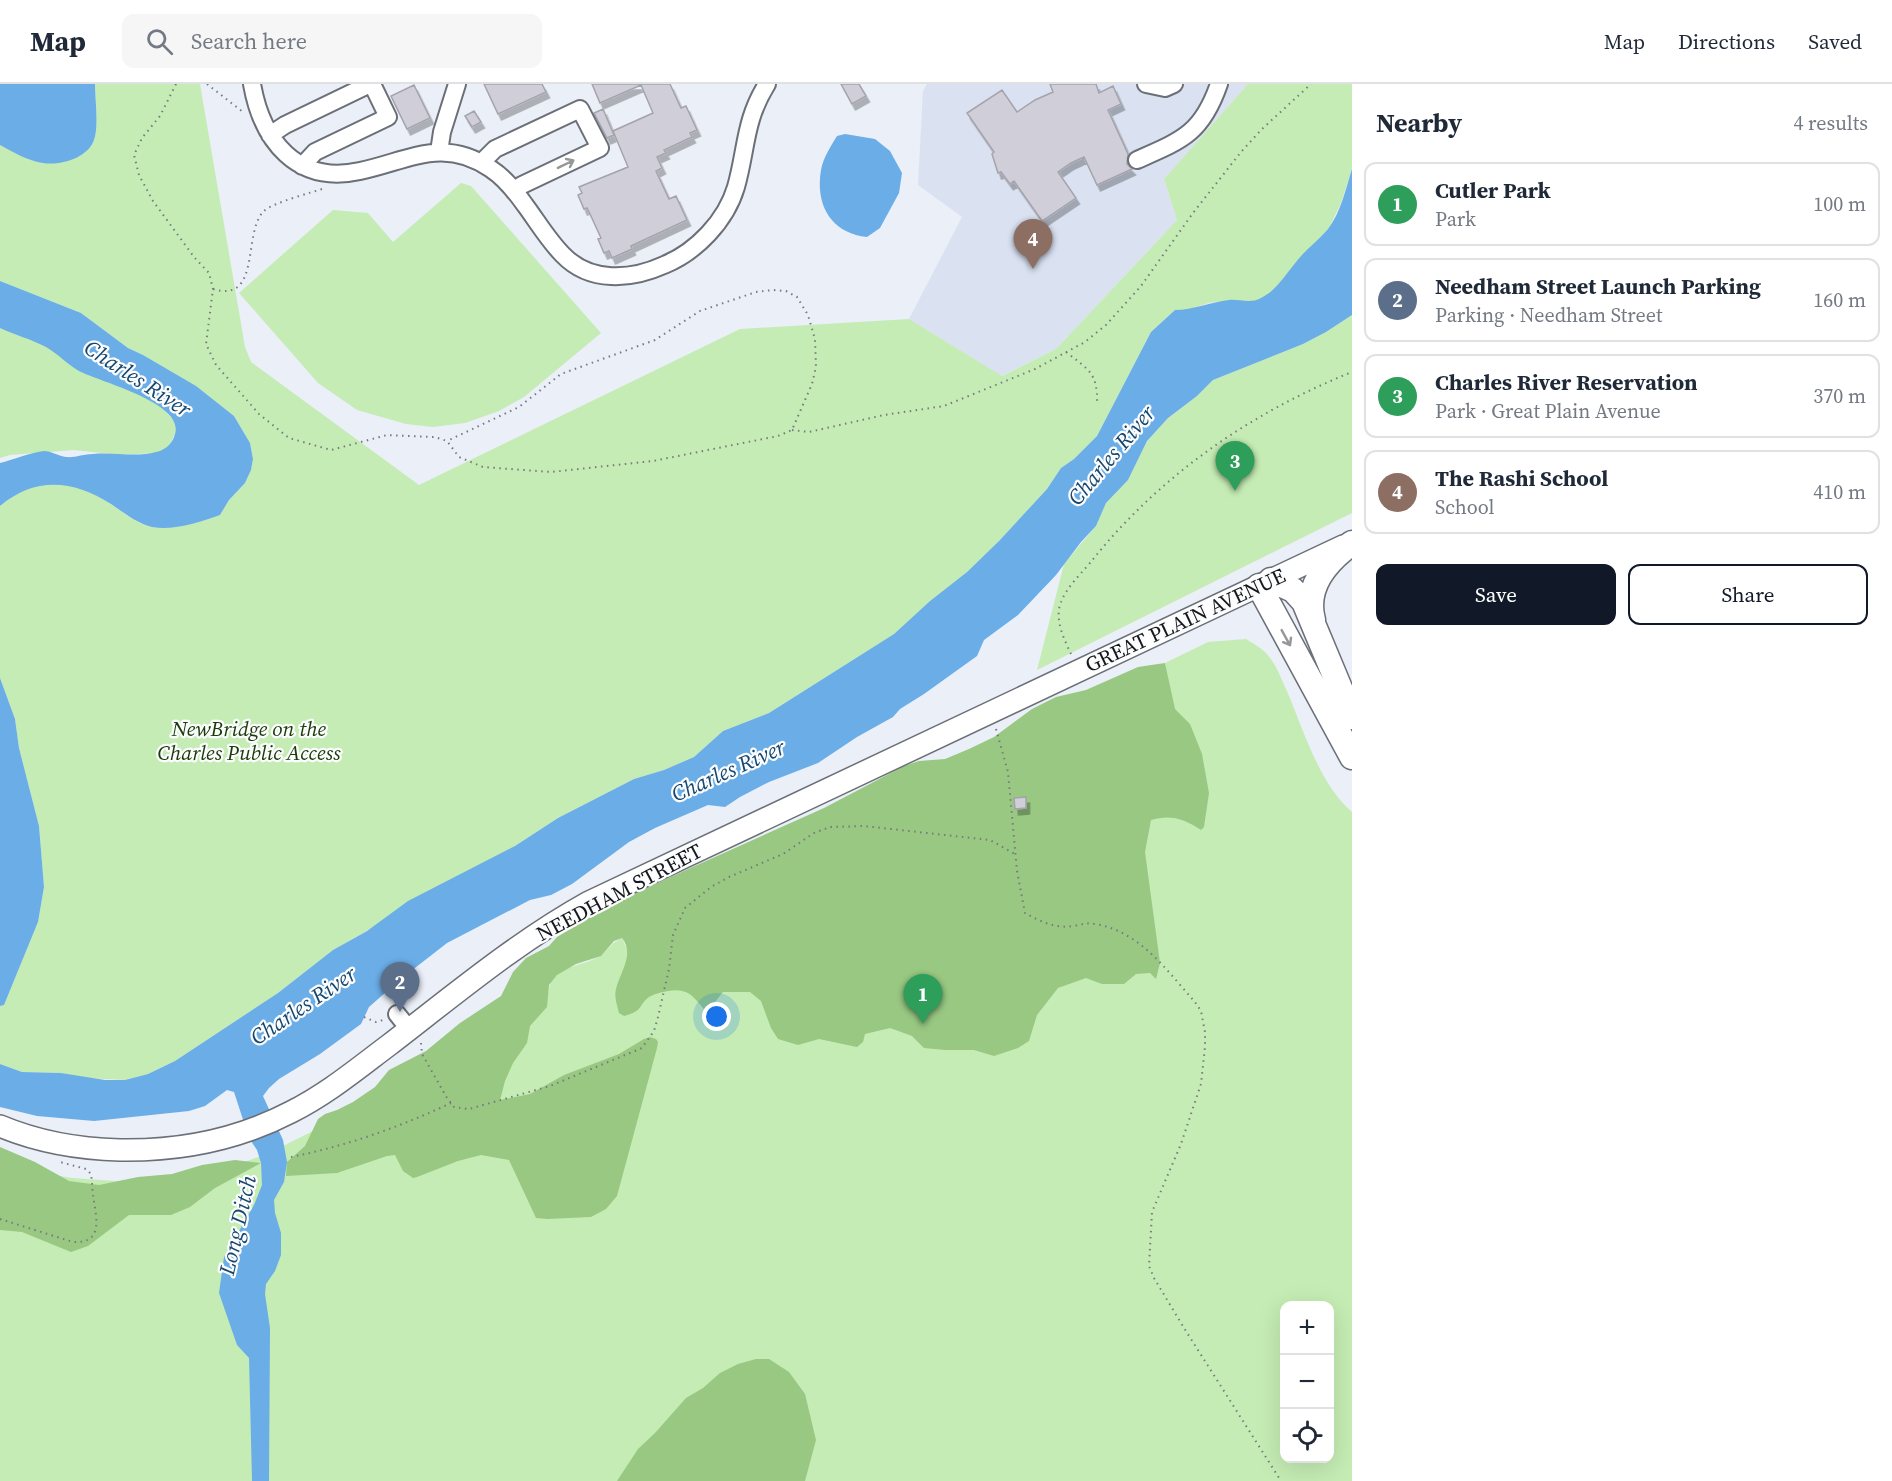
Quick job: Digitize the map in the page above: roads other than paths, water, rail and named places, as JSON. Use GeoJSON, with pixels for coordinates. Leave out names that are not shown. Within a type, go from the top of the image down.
{"type":"FeatureCollection","features":[{"type":"Feature","properties":{"kind":"highway"},"geometry":{"type":"LineString","coordinates":[[1314,622],[1311,596],[1316,580],[1327,565],[1352,542]]}},
{"type":"Feature","properties":{"kind":"highway"},"geometry":{"type":"LineString","coordinates":[[1265,583],[1286,586],[1299,595],[1314,622],[1352,717]]}},
{"type":"Feature","properties":{"kind":"highway"},"geometry":{"type":"LineString","coordinates":[[1265,583],[1352,757]]}},
{"type":"Feature","properties":{"kind":"main road","name":"GREAT PLAIN AVENUE"},"geometry":{"type":"LineString","coordinates":[[1019,698],[1352,542]]}},
{"type":"Feature","properties":{"kind":"main road","name":"NEEDHAM STREET"},"geometry":{"type":"LineString","coordinates":[[0,1126],[33,1138],[57,1143],[98,1149],[143,1150],[188,1146],[234,1134],[289,1113],[342,1081],[522,943],[589,902],[1019,698]]}},
{"type":"Feature","properties":{"kind":"street"},"geometry":{"type":"LineString","coordinates":[[252,84],[259,111],[270,135],[282,151],[302,166],[335,174],[358,172],[415,155],[439,152],[462,156],[481,163],[500,176],[568,261],[597,275],[618,276],[642,273],[666,265],[698,244],[716,225],[736,189],[750,120],[767,84]]}},
{"type":"Feature","properties":{"kind":"street"},"geometry":{"type":"LineString","coordinates":[[270,135],[285,125],[371,84],[388,117],[315,152],[302,166]]}},
{"type":"Feature","properties":{"kind":"street"},"geometry":{"type":"LineString","coordinates":[[439,152],[442,132],[457,84]]}},
{"type":"Feature","properties":{"kind":"street"},"geometry":{"type":"LineString","coordinates":[[1146,84],[1158,88],[1174,84]]}},
{"type":"Feature","properties":{"kind":"street"},"geometry":{"type":"LineString","coordinates":[[1137,160],[1176,143],[1193,130],[1205,116],[1219,84]]}},
{"type":"Feature","properties":{"kind":"street"},"geometry":{"type":"LineString","coordinates":[[481,163],[495,149],[580,109],[600,148],[514,191]]}},
{"type":"Feature","properties":{"kind":"water"},"geometry":{"type":"Polygon","coordinates":[[[0,84],[95,84],[96,127],[91,146],[80,156],[65,162],[50,164],[26,158],[0,145],[0,84]]]}},
{"type":"Feature","properties":{"kind":"water"},"geometry":{"type":"Polygon","coordinates":[[[845,134],[875,139],[890,151],[902,173],[899,193],[880,228],[867,237],[844,230],[828,215],[823,206],[821,170],[837,136],[845,134]]]}},
{"type":"Feature","properties":{"kind":"water","name":"Charles River"},"geometry":{"type":"Polygon","coordinates":[[[1352,169],[1352,315],[1303,344],[1213,380],[1197,396],[1168,418],[1147,441],[1128,480],[1106,503],[1096,526],[1056,575],[1018,615],[984,640],[977,656],[900,709],[893,717],[818,763],[769,782],[725,807],[708,805],[655,828],[629,842],[572,884],[551,895],[530,900],[447,943],[369,1007],[361,1024],[269,1088],[263,1096],[283,1140],[287,1162],[284,1182],[274,1200],[281,1233],[281,1255],[275,1271],[266,1284],[265,1294],[270,1328],[269,1481],[252,1481],[249,1358],[237,1345],[219,1293],[224,1257],[254,1205],[262,1185],[261,1163],[257,1150],[249,1138],[234,1092],[227,1090],[205,1106],[189,1111],[94,1121],[37,1116],[0,1107],[0,1064],[22,1072],[61,1073],[105,1080],[125,1080],[148,1074],[175,1061],[278,993],[333,950],[367,931],[408,901],[515,846],[558,818],[634,779],[664,770],[694,757],[723,731],[769,713],[894,634],[930,601],[967,572],[999,541],[1047,489],[1061,468],[1074,459],[1097,436],[1151,332],[1175,310],[1229,300],[1253,301],[1271,291],[1333,222],[1343,200],[1352,169]]]}},
{"type":"Feature","properties":{"kind":"water","name":"Charles River"},"geometry":{"type":"Polygon","coordinates":[[[0,281],[81,313],[128,348],[196,386],[234,416],[250,443],[253,459],[245,483],[229,500],[220,515],[177,527],[152,527],[136,521],[97,496],[69,486],[55,485],[27,490],[0,506],[0,463],[44,451],[69,457],[90,454],[152,453],[160,451],[172,442],[175,423],[155,403],[79,371],[46,347],[0,328],[0,281]]]}},
{"type":"Feature","properties":{"kind":"water"},"geometry":{"type":"Polygon","coordinates":[[[0,678],[15,719],[19,748],[39,826],[44,887],[38,922],[4,1005],[0,1006],[0,678]]]}},
{"type":"Feature","properties":{"kind":"place","name":"The Rashi School"},"geometry":{"type":"Point","coordinates":[1033,269]}},
{"type":"Feature","properties":{"kind":"place","name":"Charles River Reservation"},"geometry":{"type":"Point","coordinates":[1235,491]}},
{"type":"Feature","properties":{"kind":"place","name":"Needham Street Launch Parking"},"geometry":{"type":"Point","coordinates":[400,1012]}},
{"type":"Feature","properties":{"kind":"place","name":"Cutler Park"},"geometry":{"type":"Point","coordinates":[923,1024]}},
{"type":"Feature","properties":{"kind":"park label","name":"NewBridge on the Charles Public Access"},"geometry":{"type":"Point","coordinates":[249,740]}},
{"type":"Feature","properties":{"kind":"water label","name":"Long Ditch"},"geometry":{"type":"Point","coordinates":[237,1225]}}]}
